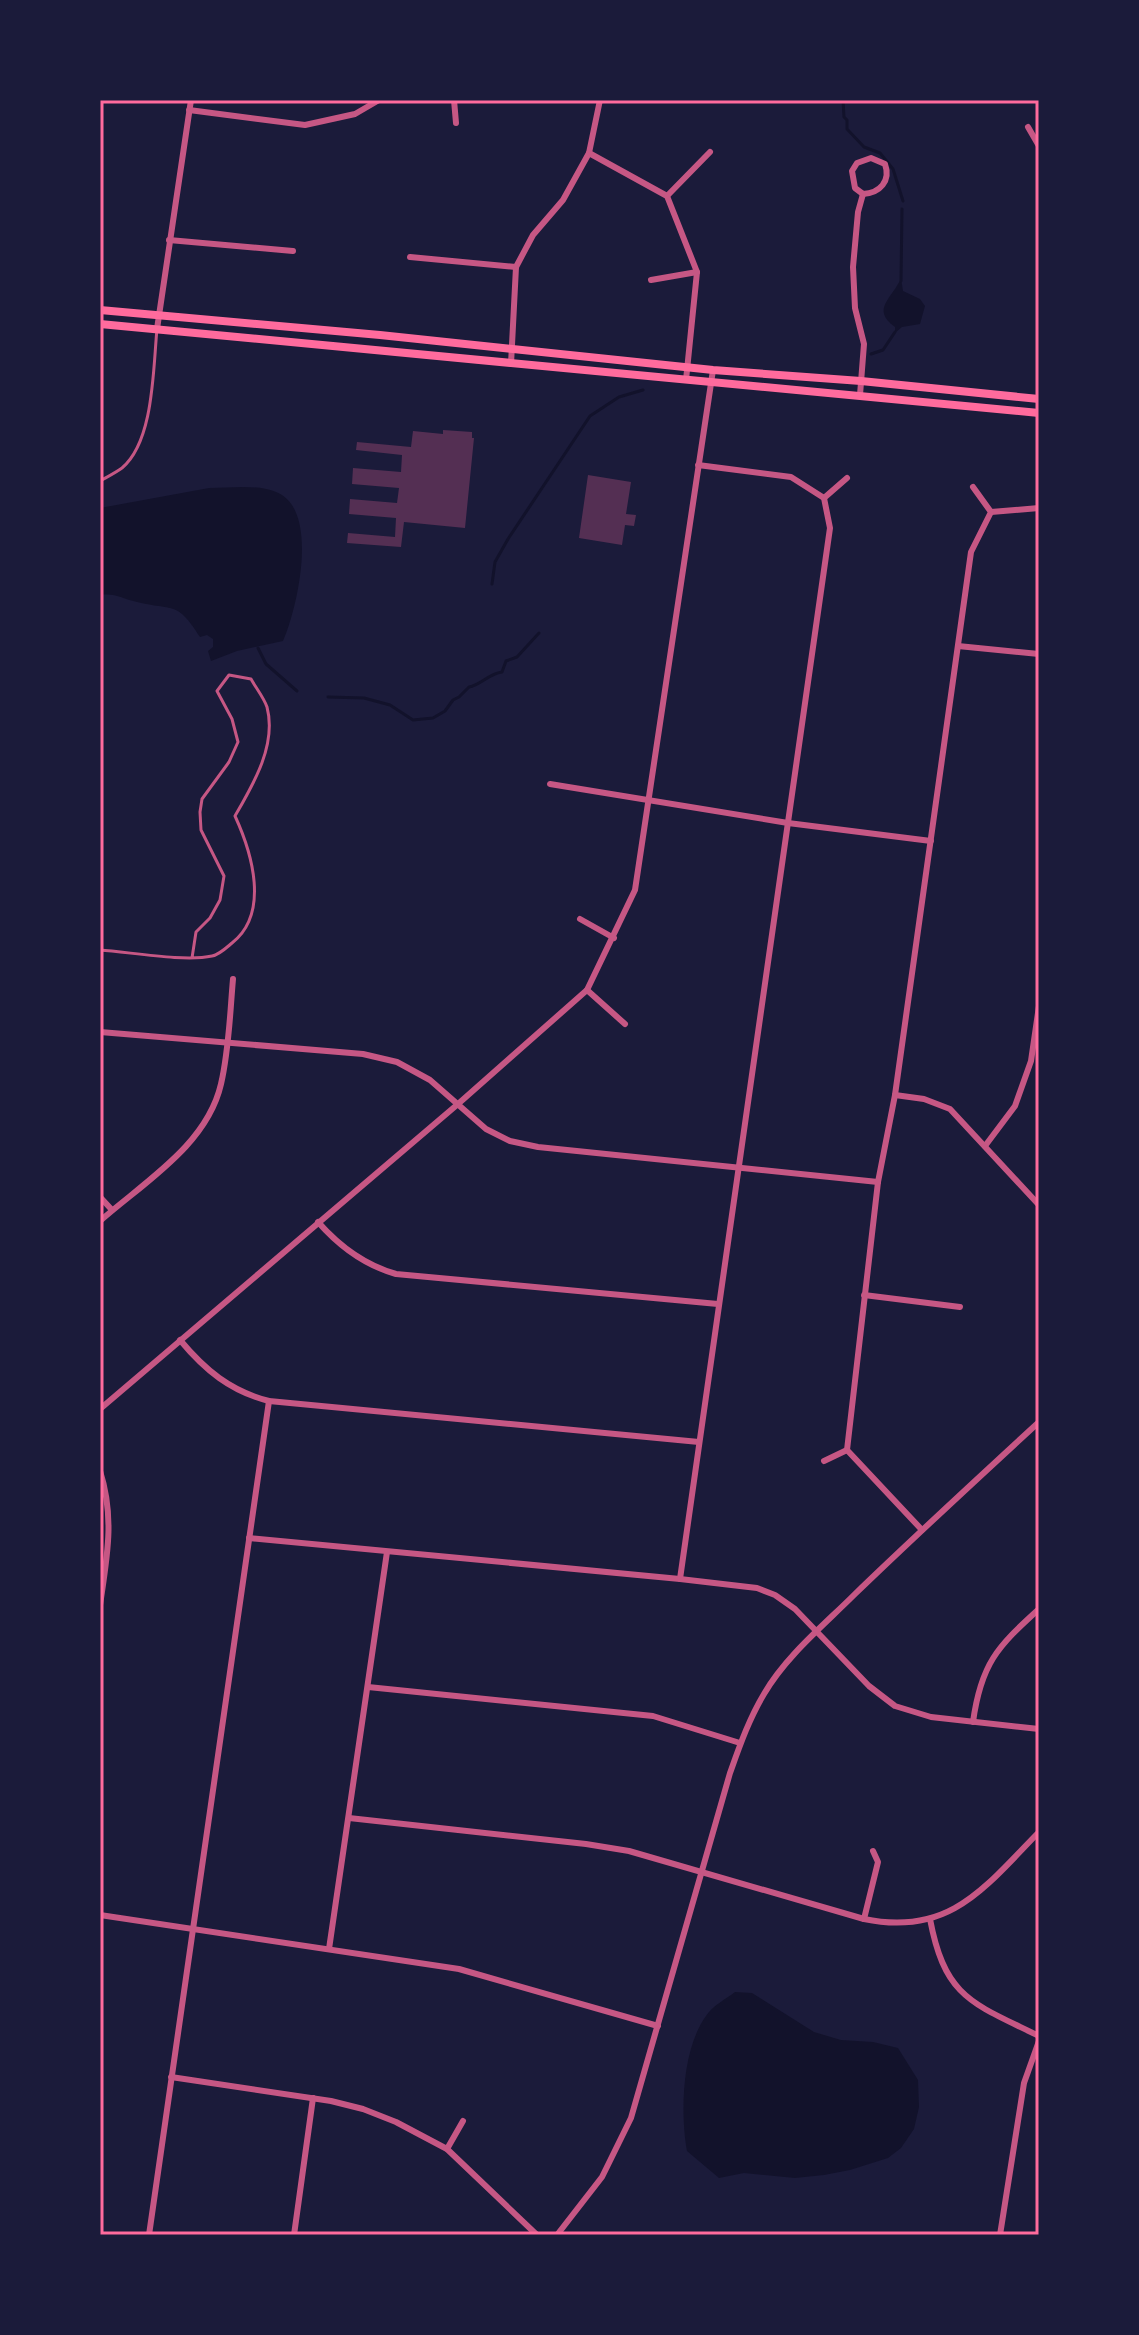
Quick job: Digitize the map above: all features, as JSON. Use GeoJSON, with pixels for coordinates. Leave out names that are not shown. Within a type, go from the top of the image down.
{"type":"FeatureCollection","features":[{"type":"Feature","properties":{"kind":"main road"},"geometry":{"type":"LineString","coordinates":[[100,310],[1039,399]]}},
{"type":"Feature","properties":{"kind":"main road"},"geometry":{"type":"LineString","coordinates":[[100,324],[1039,413]]}},
{"type":"Feature","properties":{"kind":"street"},"geometry":{"type":"LineString","coordinates":[[157,329],[191,100]]}},
{"type":"Feature","properties":{"kind":"street"},"geometry":{"type":"LineString","coordinates":[[189,110],[305,125],[355,114],[379,100]]}},
{"type":"Feature","properties":{"kind":"street"},"geometry":{"type":"LineString","coordinates":[[454,100],[456,123]]}},
{"type":"Feature","properties":{"kind":"street"},"geometry":{"type":"LineString","coordinates":[[511,364],[516,267],[533,235],[563,200],[589,153],[600,100]]}},
{"type":"Feature","properties":{"kind":"street"},"geometry":{"type":"LineString","coordinates":[[1028,127],[1039,146]]}},
{"type":"Feature","properties":{"kind":"street"},"geometry":{"type":"LineString","coordinates":[[667,196],[710,152]]}},
{"type":"Feature","properties":{"kind":"street"},"geometry":{"type":"LineString","coordinates":[[589,153],[667,196],[697,272],[686,380]]}},
{"type":"Feature","properties":{"kind":"street"},"geometry":{"type":"LineString","coordinates":[[866,159],[878,160],[887,167],[886,181],[879,190],[863,194],[855,188],[853,168],[866,159]]}},
{"type":"Feature","properties":{"kind":"street"},"geometry":{"type":"LineString","coordinates":[[860,395],[864,344],[855,308],[853,267],[858,212],[863,194]]}},
{"type":"Feature","properties":{"kind":"street"},"geometry":{"type":"LineString","coordinates":[[169,240],[293,251]]}},
{"type":"Feature","properties":{"kind":"street"},"geometry":{"type":"LineString","coordinates":[[410,257],[516,267]]}},
{"type":"Feature","properties":{"kind":"street"},"geometry":{"type":"LineString","coordinates":[[651,280],[697,272]]}},
{"type":"Feature","properties":{"kind":"street"},"geometry":{"type":"LineString","coordinates":[[100,1409],[587,990],[635,890],[713,370]]}},
{"type":"Feature","properties":{"kind":"street"},"geometry":{"type":"LineString","coordinates":[[680,1579],[830,536],[824,498],[791,477],[698,465]]}},
{"type":"Feature","properties":{"kind":"street"},"geometry":{"type":"LineString","coordinates":[[824,498],[847,478]]}},
{"type":"Feature","properties":{"kind":"street"},"geometry":{"type":"LineString","coordinates":[[973,487],[991,512]]}},
{"type":"Feature","properties":{"kind":"street"},"geometry":{"type":"LineString","coordinates":[[991,512],[1039,508]]}},
{"type":"Feature","properties":{"kind":"street"},"geometry":{"type":"LineString","coordinates":[[922,1530],[847,1450],[878,1182],[895,1095],[971,552],[991,512]]}},
{"type":"Feature","properties":{"kind":"street"},"geometry":{"type":"LineString","coordinates":[[958,646],[1039,654]]}},
{"type":"Feature","properties":{"kind":"street"},"geometry":{"type":"LineString","coordinates":[[550,784],[788,823],[931,841]]}},
{"type":"Feature","properties":{"kind":"street"},"geometry":{"type":"LineString","coordinates":[[580,919],[614,938]]}},
{"type":"Feature","properties":{"kind":"street"},"geometry":{"type":"LineString","coordinates":[[100,1221],[196,1135],[213,1108],[221,1086],[233,979]]}},
{"type":"Feature","properties":{"kind":"street"},"geometry":{"type":"LineString","coordinates":[[587,990],[625,1024]]}},
{"type":"Feature","properties":{"kind":"street"},"geometry":{"type":"LineString","coordinates":[[985,1146],[1015,1106],[1031,1061],[1039,1006]]}},
{"type":"Feature","properties":{"kind":"street"},"geometry":{"type":"LineString","coordinates":[[100,1032],[363,1054],[397,1062],[430,1080],[486,1129],[510,1141],[538,1147],[878,1182]]}},
{"type":"Feature","properties":{"kind":"street"},"geometry":{"type":"LineString","coordinates":[[895,1095],[924,1099],[950,1109],[1039,1205]]}},
{"type":"Feature","properties":{"kind":"street"},"geometry":{"type":"LineString","coordinates":[[100,1197],[112,1210]]}},
{"type":"Feature","properties":{"kind":"street"},"geometry":{"type":"LineString","coordinates":[[318,1222],[356,1257],[396,1274],[718,1304]]}},
{"type":"Feature","properties":{"kind":"street"},"geometry":{"type":"LineString","coordinates":[[864,1295],[960,1307]]}},
{"type":"Feature","properties":{"kind":"street"},"geometry":{"type":"LineString","coordinates":[[180,1340],[197,1360],[221,1380],[241,1392],[269,1401],[699,1442]]}},
{"type":"Feature","properties":{"kind":"street"},"geometry":{"type":"LineString","coordinates":[[149,2235],[269,1401]]}},
{"type":"Feature","properties":{"kind":"street"},"geometry":{"type":"LineString","coordinates":[[557,2235],[602,2177],[631,2118],[740,1743],[765,1692],[817,1631],[1039,1422]]}},
{"type":"Feature","properties":{"kind":"street"},"geometry":{"type":"LineString","coordinates":[[824,1461],[847,1450]]}},
{"type":"Feature","properties":{"kind":"street"},"geometry":{"type":"LineString","coordinates":[[100,1471],[110,1513],[100,1605]]}},
{"type":"Feature","properties":{"kind":"street"},"geometry":{"type":"LineString","coordinates":[[249,1538],[680,1579],[763,1590],[795,1609],[869,1686],[895,1706],[917,1715],[1039,1729]]}},
{"type":"Feature","properties":{"kind":"street"},"geometry":{"type":"LineString","coordinates":[[329,1949],[387,1552]]}},
{"type":"Feature","properties":{"kind":"street"},"geometry":{"type":"LineString","coordinates":[[973,1722],[980,1686],[990,1660],[1039,1609]]}},
{"type":"Feature","properties":{"kind":"street"},"geometry":{"type":"LineString","coordinates":[[368,1687],[653,1716],[740,1743]]}},
{"type":"Feature","properties":{"kind":"street"},"geometry":{"type":"LineString","coordinates":[[349,1818],[629,1851],[864,1919],[897,1923],[930,1919],[957,1908],[976,1895],[1039,1832]]}},
{"type":"Feature","properties":{"kind":"street"},"geometry":{"type":"LineString","coordinates":[[864,1919],[878,1862],[873,1851]]}},
{"type":"Feature","properties":{"kind":"street"},"geometry":{"type":"LineString","coordinates":[[100,1915],[459,1969],[658,2026]]}},
{"type":"Feature","properties":{"kind":"street"},"geometry":{"type":"LineString","coordinates":[[930,1919],[940,1960],[959,1990],[979,2006],[1039,2038],[1024,2083],[1000,2235]]}},
{"type":"Feature","properties":{"kind":"street"},"geometry":{"type":"LineString","coordinates":[[171,2077],[346,2104],[379,2115],[447,2149],[537,2235]]}},
{"type":"Feature","properties":{"kind":"street"},"geometry":{"type":"LineString","coordinates":[[294,2235],[313,2098]]}},
{"type":"Feature","properties":{"kind":"street"},"geometry":{"type":"LineString","coordinates":[[447,2149],[463,2121]]}},
{"type":"Feature","properties":{"kind":"lane"},"geometry":{"type":"LineString","coordinates":[[100,481],[123,467],[140,445],[148,413],[157,329]]}},
{"type":"Feature","properties":{"kind":"lane"},"geometry":{"type":"LineString","coordinates":[[100,950],[192,958],[215,956],[240,937],[254,908],[255,879],[248,843],[235,816],[254,784],[270,736],[267,706],[251,679],[229,675],[217,691],[232,719],[238,742],[229,762],[202,799],[200,812],[201,830],[224,876],[220,900],[210,918],[196,932],[192,958]]}},
{"type":"Feature","properties":{"kind":"shaded area"},"geometry":{"type":"Polygon","coordinates":[[[901,278],[903,291],[920,299],[925,306],[920,324],[902,327],[895,333],[895,327],[884,315],[884,309],[901,278]]]}},
{"type":"Feature","properties":{"kind":"shaded area"},"geometry":{"type":"Polygon","coordinates":[[[209,488],[256,488],[282,495],[293,507],[302,543],[294,608],[283,641],[237,651],[211,661],[208,651],[213,647],[213,639],[207,635],[200,637],[179,612],[100,595],[100,508],[209,488]]]}},
{"type":"Feature","properties":{"kind":"shaded area"},"geometry":{"type":"Polygon","coordinates":[[[735,1992],[752,1993],[814,2032],[841,2040],[873,2042],[898,2048],[918,2080],[919,2107],[914,2129],[901,2148],[888,2158],[850,2170],[795,2178],[744,2173],[719,2178],[687,2151],[684,2100],[692,2046],[709,2012],[735,1992]]]}},
{"type":"Feature","properties":{"kind":"building"},"geometry":{"type":"Polygon","coordinates":[[[443,430],[472,432],[474,438],[465,528],[404,522],[401,547],[347,543],[348,533],[395,537],[396,518],[349,514],[350,499],[397,503],[399,488],[352,484],[353,468],[401,472],[402,455],[356,450],[357,442],[411,447],[413,431],[443,434],[443,430]]]}},
{"type":"Feature","properties":{"kind":"building"},"geometry":{"type":"Polygon","coordinates":[[[588,475],[631,482],[626,514],[636,515],[634,526],[625,525],[622,545],[579,538],[588,475]]]}},
{"type":"Feature","properties":{"kind":"waterway"},"geometry":{"type":"LineString","coordinates":[[843,100],[847,129],[864,147],[880,153],[893,169],[903,201]]}},
{"type":"Feature","properties":{"kind":"waterway"},"geometry":{"type":"LineString","coordinates":[[901,281],[902,209]]}},
{"type":"Feature","properties":{"kind":"waterway"},"geometry":{"type":"LineString","coordinates":[[871,354],[883,350],[895,332]]}},
{"type":"Feature","properties":{"kind":"waterway"},"geometry":{"type":"LineString","coordinates":[[492,584],[495,562],[508,539],[590,416],[619,397],[643,390]]}},
{"type":"Feature","properties":{"kind":"waterway"},"geometry":{"type":"LineString","coordinates":[[328,697],[364,698],[390,705],[413,720],[433,718],[445,711],[469,687],[502,672],[506,661],[517,657],[539,633]]}},
{"type":"Feature","properties":{"kind":"waterway"},"geometry":{"type":"LineString","coordinates":[[258,648],[266,664],[297,691]]}}]}
